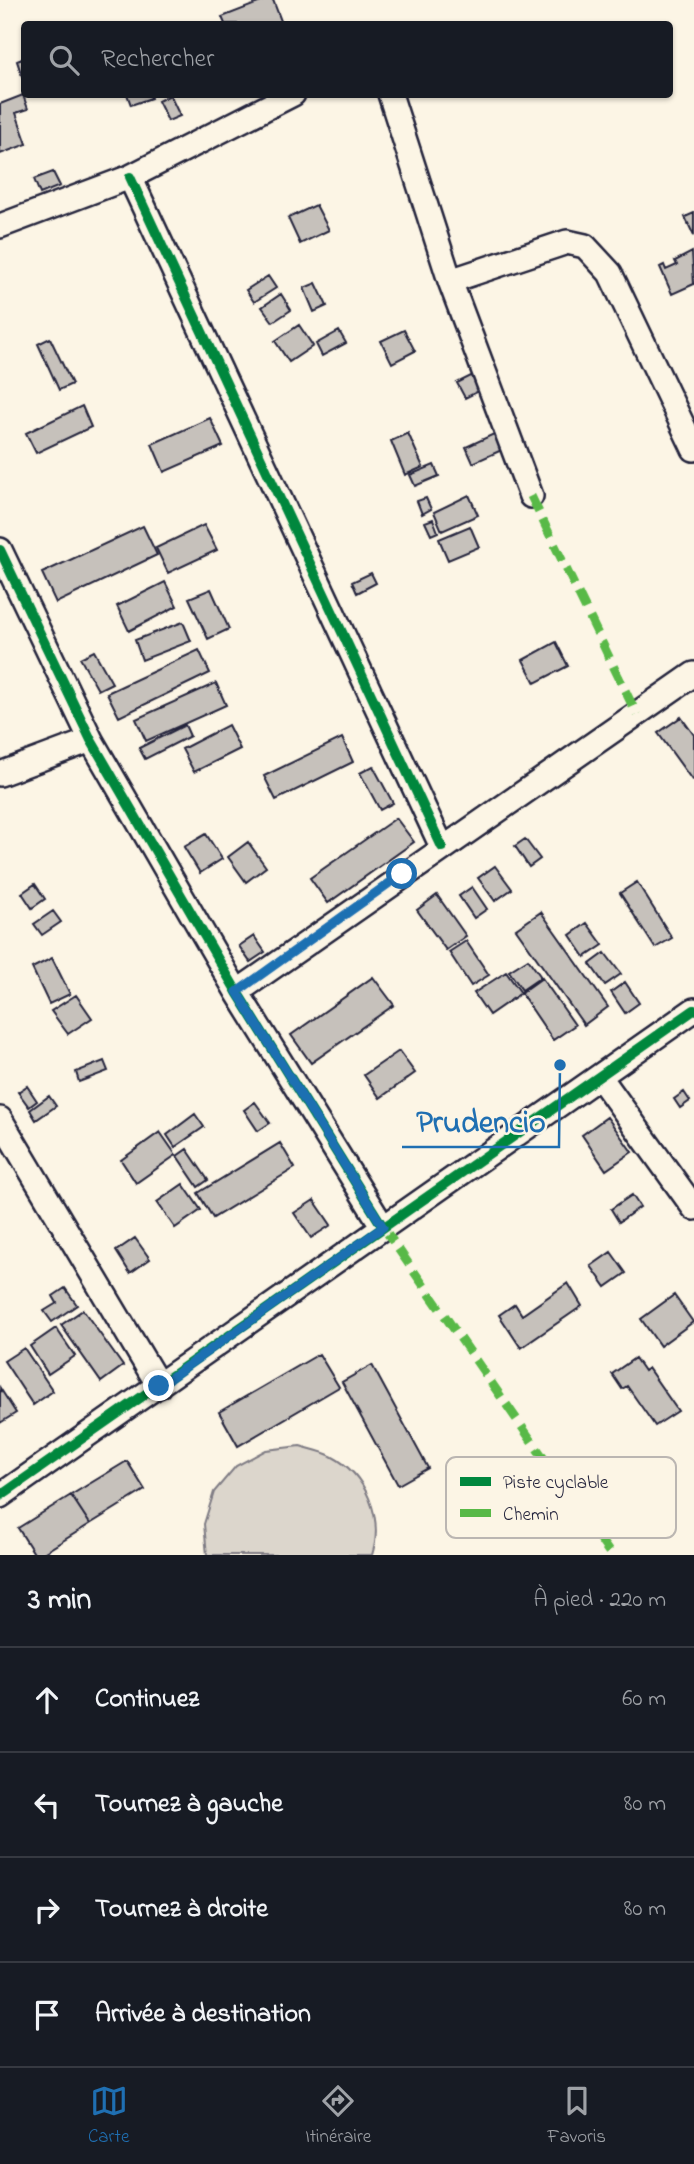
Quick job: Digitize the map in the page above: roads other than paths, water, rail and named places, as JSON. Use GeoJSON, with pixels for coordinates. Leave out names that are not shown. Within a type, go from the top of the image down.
{"type":"FeatureCollection","features":[{"type":"Feature","properties":{"kind":"street"},"geometry":{"type":"LineString","coordinates":[[0,226],[130,177],[285,98]]}},
{"type":"Feature","properties":{"kind":"street"},"geometry":{"type":"LineString","coordinates":[[391,98],[450,281],[531,496]]}},
{"type":"Feature","properties":{"kind":"street"},"geometry":{"type":"LineString","coordinates":[[130,177],[442,847]]}},
{"type":"Feature","properties":{"kind":"street"},"geometry":{"type":"LineString","coordinates":[[450,281],[567,242],[585,246],[610,273],[694,449]]}},
{"type":"Feature","properties":{"kind":"street"},"geometry":{"type":"LineString","coordinates":[[0,550],[91,740],[237,992],[383,1227]]}},
{"type":"Feature","properties":{"kind":"street"},"geometry":{"type":"LineString","coordinates":[[237,992],[694,674]]}},
{"type":"Feature","properties":{"kind":"street"},"geometry":{"type":"LineString","coordinates":[[0,774],[91,740]]}},
{"type":"Feature","properties":{"kind":"street"},"geometry":{"type":"LineString","coordinates":[[0,1496],[694,1010]]}},
{"type":"Feature","properties":{"kind":"street"},"geometry":{"type":"LineString","coordinates":[[600,1077],[694,1208]]}},
{"type":"Feature","properties":{"kind":"street"},"geometry":{"type":"LineString","coordinates":[[0,1119],[159,1386]]}},
{"type":"Feature","properties":{"kind":"place","name":"Prudencio"},"geometry":{"type":"Point","coordinates":[560,1065]}}]}
